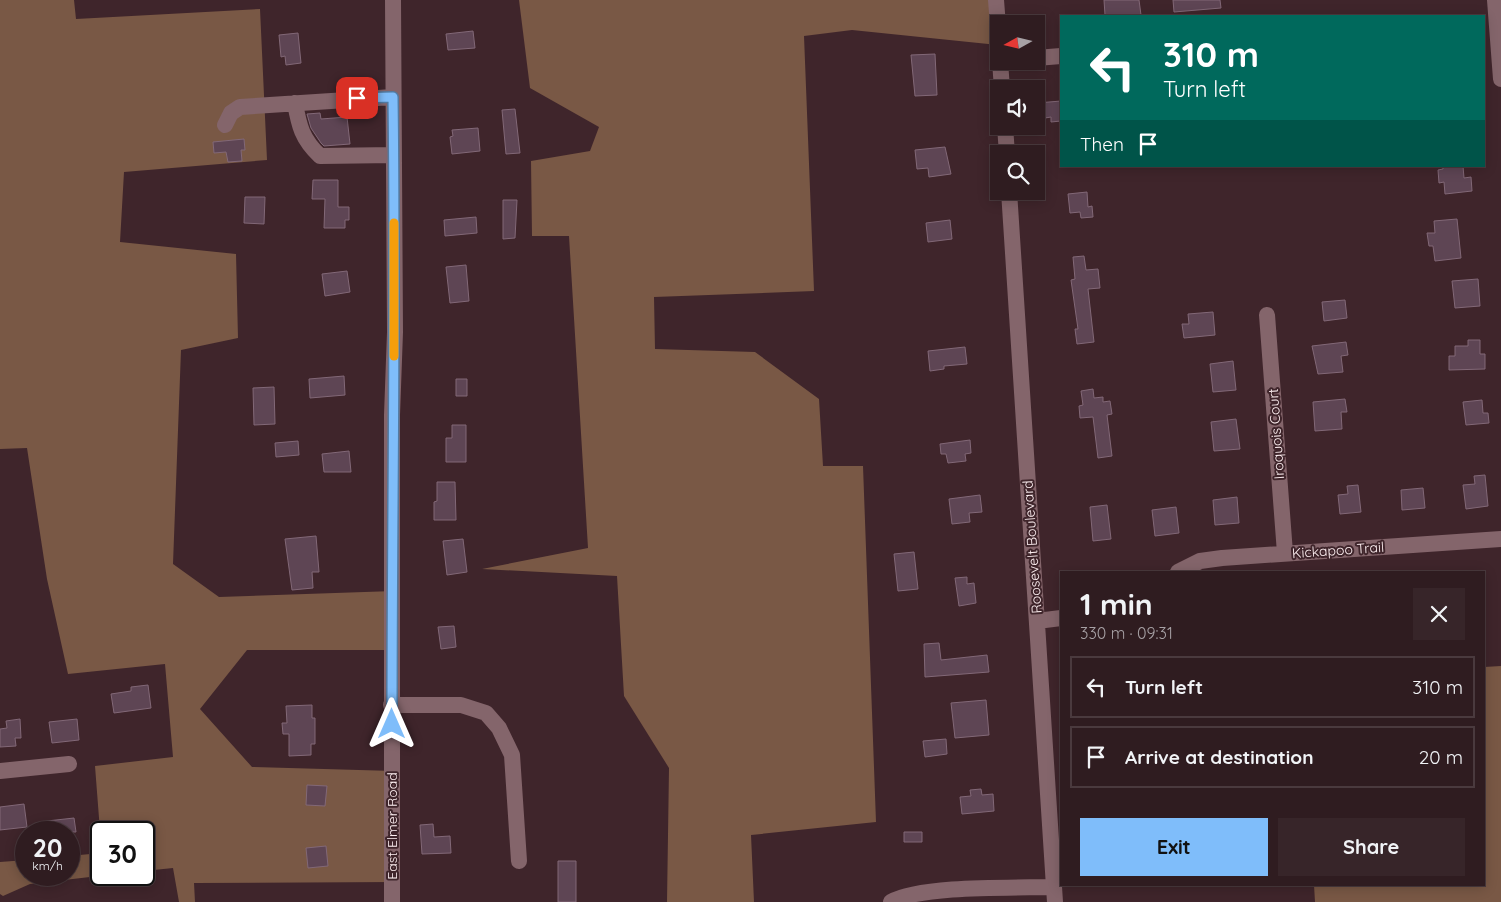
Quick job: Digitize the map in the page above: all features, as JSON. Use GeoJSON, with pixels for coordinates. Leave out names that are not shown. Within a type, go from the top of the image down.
{"type":"FeatureCollection","features":[{"type":"Feature","properties":{"kind":"street","name":"East Elmer Road"},"geometry":{"type":"LineString","coordinates":[[392,902],[392,415],[395,332],[393,0]]}},
{"type":"Feature","properties":{"kind":"street"},"geometry":{"type":"LineString","coordinates":[[996,0],[997,15]]}},
{"type":"Feature","properties":{"kind":"street"},"geometry":{"type":"LineString","coordinates":[[1495,0],[1490,24],[1501,79]]}},
{"type":"Feature","properties":{"kind":"street"},"geometry":{"type":"LineString","coordinates":[[1045,57],[1060,56]]}},
{"type":"Feature","properties":{"kind":"street"},"geometry":{"type":"LineString","coordinates":[[225,126],[231,113],[240,107],[393,97]]}},
{"type":"Feature","properties":{"kind":"street"},"geometry":{"type":"LineString","coordinates":[[295,103],[299,125],[308,144],[320,156],[394,155]]}},
{"type":"Feature","properties":{"kind":"street","name":"Roosevelt Boulevard"},"geometry":{"type":"LineString","coordinates":[[1010,200],[1055,894]]}},
{"type":"Feature","properties":{"kind":"street","name":"Iroquois Court"},"geometry":{"type":"LineString","coordinates":[[1267,315],[1285,553]]}},
{"type":"Feature","properties":{"kind":"street","name":"Kickapoo Trail"},"geometry":{"type":"LineString","coordinates":[[1180,571],[1200,561],[1285,553],[1501,539]]}},
{"type":"Feature","properties":{"kind":"street"},"geometry":{"type":"LineString","coordinates":[[1037,621],[1060,618]]}},
{"type":"Feature","properties":{"kind":"street"},"geometry":{"type":"LineString","coordinates":[[392,705],[461,705],[486,714],[499,728],[512,755],[519,861]]}},
{"type":"Feature","properties":{"kind":"street"},"geometry":{"type":"LineString","coordinates":[[0,772],[69,764]]}},
{"type":"Feature","properties":{"kind":"street"},"geometry":{"type":"LineString","coordinates":[[890,902],[901,896],[933,892],[1055,894]]}},
{"type":"Feature","properties":{"kind":"shaded area"},"geometry":{"type":"Polygon","coordinates":[[[0,0],[74,0],[76,19],[260,9],[267,160],[124,172],[120,242],[236,254],[238,338],[181,350],[173,564],[219,597],[394,591],[393,650],[247,650],[200,709],[252,767],[394,771],[396,882],[194,883],[195,902],[179,902],[173,868],[155,870],[155,821],[99,821],[95,766],[173,757],[165,664],[68,674],[47,579],[27,448],[0,449],[0,0]]]}},
{"type":"Feature","properties":{"kind":"shaded area"},"geometry":{"type":"Polygon","coordinates":[[[519,0],[995,0],[996,15],[990,15],[990,44],[852,30],[804,36],[814,291],[654,297],[655,349],[755,352],[819,399],[823,466],[863,466],[876,822],[751,835],[754,902],[667,902],[669,768],[624,696],[617,576],[482,569],[588,548],[569,236],[532,236],[531,161],[590,151],[599,127],[530,88],[519,0]]]}},
{"type":"Feature","properties":{"kind":"shaded area"},"geometry":{"type":"Polygon","coordinates":[[[1501,666],[1501,902],[1315,902],[1314,886],[1485,886],[1485,667],[1501,666]]]}},
{"type":"Feature","properties":{"kind":"shaded area"},"geometry":{"type":"Polygon","coordinates":[[[90,854],[90,877],[80,878],[80,855],[90,854]]]}},
{"type":"Feature","properties":{"kind":"shaded area"},"geometry":{"type":"Polygon","coordinates":[[[15,861],[15,886],[26,886],[3,896],[0,894],[0,862],[15,861]]]}},
{"type":"Feature","properties":{"kind":"building"},"geometry":{"type":"Polygon","coordinates":[[[1104,0],[1139,0],[1141,15],[1105,15],[1104,0]]]}},
{"type":"Feature","properties":{"kind":"building"},"geometry":{"type":"Polygon","coordinates":[[[1173,0],[1220,0],[1221,8],[1174,12],[1173,0]]]}},
{"type":"Feature","properties":{"kind":"building"},"geometry":{"type":"Polygon","coordinates":[[[473,31],[475,48],[448,50],[446,34],[473,31]]]}},
{"type":"Feature","properties":{"kind":"building"},"geometry":{"type":"Polygon","coordinates":[[[298,33],[301,63],[286,65],[285,56],[281,57],[279,35],[298,33]]]}},
{"type":"Feature","properties":{"kind":"building"},"geometry":{"type":"Polygon","coordinates":[[[935,54],[937,95],[915,96],[911,55],[935,54]]]}},
{"type":"Feature","properties":{"kind":"building"},"geometry":{"type":"Polygon","coordinates":[[[1060,101],[1060,121],[1051,122],[1051,117],[1045,118],[1045,102],[1060,101]]]}},
{"type":"Feature","properties":{"kind":"building"},"geometry":{"type":"Polygon","coordinates":[[[515,109],[520,153],[506,154],[502,110],[515,109]]]}},
{"type":"Feature","properties":{"kind":"building"},"geometry":{"type":"Polygon","coordinates":[[[320,113],[321,119],[347,117],[350,144],[324,146],[321,143],[311,128],[307,114],[320,113]]]}},
{"type":"Feature","properties":{"kind":"building"},"geometry":{"type":"Polygon","coordinates":[[[478,128],[480,151],[452,154],[450,137],[453,136],[452,130],[478,128]]]}},
{"type":"Feature","properties":{"kind":"building"},"geometry":{"type":"Polygon","coordinates":[[[244,139],[245,150],[241,150],[242,161],[228,162],[226,152],[214,153],[213,142],[244,139]]]}},
{"type":"Feature","properties":{"kind":"building"},"geometry":{"type":"Polygon","coordinates":[[[945,147],[951,174],[929,177],[928,168],[917,169],[915,150],[945,147]]]}},
{"type":"Feature","properties":{"kind":"building"},"geometry":{"type":"Polygon","coordinates":[[[1443,167],[1463,167],[1464,178],[1471,177],[1472,191],[1445,194],[1444,182],[1439,183],[1438,170],[1443,169],[1443,167]]]}},
{"type":"Feature","properties":{"kind":"building"},"geometry":{"type":"Polygon","coordinates":[[[313,180],[338,180],[338,207],[349,207],[349,220],[345,220],[345,228],[324,228],[325,199],[312,199],[313,180]]]}},
{"type":"Feature","properties":{"kind":"building"},"geometry":{"type":"Polygon","coordinates":[[[1087,192],[1088,207],[1092,206],[1093,217],[1081,218],[1080,212],[1070,213],[1068,194],[1087,192]]]}},
{"type":"Feature","properties":{"kind":"building"},"geometry":{"type":"Polygon","coordinates":[[[245,197],[265,197],[264,224],[244,223],[245,197]]]}},
{"type":"Feature","properties":{"kind":"building"},"geometry":{"type":"Polygon","coordinates":[[[503,200],[517,200],[515,238],[503,239],[503,200]]]}},
{"type":"Feature","properties":{"kind":"building"},"geometry":{"type":"Polygon","coordinates":[[[476,217],[477,233],[445,236],[444,220],[476,217]]]}},
{"type":"Feature","properties":{"kind":"building"},"geometry":{"type":"Polygon","coordinates":[[[1457,219],[1461,258],[1435,261],[1433,246],[1429,246],[1427,233],[1435,233],[1434,221],[1457,219]]]}},
{"type":"Feature","properties":{"kind":"building"},"geometry":{"type":"Polygon","coordinates":[[[950,220],[952,239],[928,242],[926,223],[950,220]]]}},
{"type":"Feature","properties":{"kind":"building"},"geometry":{"type":"Polygon","coordinates":[[[1084,256],[1086,270],[1098,269],[1100,288],[1088,289],[1094,342],[1077,344],[1075,329],[1078,329],[1071,280],[1075,279],[1073,257],[1084,256]]]}},
{"type":"Feature","properties":{"kind":"building"},"geometry":{"type":"Polygon","coordinates":[[[466,265],[469,301],[450,303],[446,267],[466,265]]]}},
{"type":"Feature","properties":{"kind":"building"},"geometry":{"type":"Polygon","coordinates":[[[347,271],[350,292],[325,296],[322,274],[347,271]]]}},
{"type":"Feature","properties":{"kind":"building"},"geometry":{"type":"Polygon","coordinates":[[[1478,279],[1480,306],[1455,308],[1452,281],[1478,279]]]}},
{"type":"Feature","properties":{"kind":"building"},"geometry":{"type":"Polygon","coordinates":[[[1345,300],[1347,318],[1324,321],[1322,302],[1345,300]]]}},
{"type":"Feature","properties":{"kind":"building"},"geometry":{"type":"Polygon","coordinates":[[[1213,312],[1215,335],[1184,338],[1182,324],[1189,324],[1188,314],[1213,312]]]}},
{"type":"Feature","properties":{"kind":"building"},"geometry":{"type":"Polygon","coordinates":[[[1468,340],[1480,340],[1480,354],[1485,354],[1485,369],[1449,370],[1449,356],[1455,356],[1455,346],[1468,346],[1468,340]]]}},
{"type":"Feature","properties":{"kind":"building"},"geometry":{"type":"Polygon","coordinates":[[[1346,342],[1348,355],[1341,356],[1343,372],[1318,374],[1312,346],[1346,342]]]}},
{"type":"Feature","properties":{"kind":"building"},"geometry":{"type":"Polygon","coordinates":[[[965,347],[967,364],[944,366],[944,369],[930,371],[928,351],[965,347]]]}},
{"type":"Feature","properties":{"kind":"building"},"geometry":{"type":"Polygon","coordinates":[[[1233,361],[1236,390],[1213,392],[1210,364],[1233,361]]]}},
{"type":"Feature","properties":{"kind":"building"},"geometry":{"type":"Polygon","coordinates":[[[344,376],[345,395],[310,398],[309,379],[344,376]]]}},
{"type":"Feature","properties":{"kind":"building"},"geometry":{"type":"Polygon","coordinates":[[[456,379],[467,379],[467,396],[456,396],[456,379]]]}},
{"type":"Feature","properties":{"kind":"building"},"geometry":{"type":"Polygon","coordinates":[[[274,387],[275,424],[254,425],[253,388],[274,387]]]}},
{"type":"Feature","properties":{"kind":"building"},"geometry":{"type":"Polygon","coordinates":[[[1093,389],[1094,398],[1103,397],[1103,402],[1110,401],[1112,414],[1107,415],[1112,456],[1098,458],[1093,417],[1080,418],[1079,406],[1083,405],[1081,391],[1093,389]]]}},
{"type":"Feature","properties":{"kind":"building"},"geometry":{"type":"Polygon","coordinates":[[[1345,399],[1347,412],[1341,412],[1342,429],[1315,431],[1313,402],[1345,399]]]}},
{"type":"Feature","properties":{"kind":"building"},"geometry":{"type":"Polygon","coordinates":[[[1482,400],[1483,413],[1488,413],[1489,423],[1466,425],[1463,402],[1482,400]]]}},
{"type":"Feature","properties":{"kind":"building"},"geometry":{"type":"Polygon","coordinates":[[[1236,419],[1240,449],[1214,451],[1211,422],[1236,419]]]}},
{"type":"Feature","properties":{"kind":"building"},"geometry":{"type":"Polygon","coordinates":[[[452,425],[466,425],[466,462],[446,462],[446,438],[452,438],[452,425]]]}},
{"type":"Feature","properties":{"kind":"building"},"geometry":{"type":"Polygon","coordinates":[[[970,440],[971,453],[965,454],[966,461],[948,463],[946,454],[941,454],[940,444],[970,440]]]}},
{"type":"Feature","properties":{"kind":"building"},"geometry":{"type":"Polygon","coordinates":[[[298,441],[299,455],[276,457],[275,443],[298,441]]]}},
{"type":"Feature","properties":{"kind":"building"},"geometry":{"type":"Polygon","coordinates":[[[349,451],[351,472],[324,472],[322,454],[349,451]]]}},
{"type":"Feature","properties":{"kind":"building"},"geometry":{"type":"Polygon","coordinates":[[[1485,475],[1488,506],[1466,509],[1463,485],[1475,484],[1474,476],[1485,475]]]}},
{"type":"Feature","properties":{"kind":"building"},"geometry":{"type":"Polygon","coordinates":[[[437,482],[455,482],[456,520],[434,520],[437,482]]]}},
{"type":"Feature","properties":{"kind":"building"},"geometry":{"type":"Polygon","coordinates":[[[1358,485],[1361,512],[1340,514],[1338,495],[1348,494],[1347,486],[1358,485]]]}},
{"type":"Feature","properties":{"kind":"building"},"geometry":{"type":"Polygon","coordinates":[[[1423,488],[1425,508],[1402,510],[1401,490],[1423,488]]]}},
{"type":"Feature","properties":{"kind":"building"},"geometry":{"type":"Polygon","coordinates":[[[980,495],[982,512],[969,513],[970,522],[952,524],[949,499],[980,495]]]}},
{"type":"Feature","properties":{"kind":"building"},"geometry":{"type":"Polygon","coordinates":[[[1237,497],[1239,523],[1215,525],[1213,500],[1237,497]]]}},
{"type":"Feature","properties":{"kind":"building"},"geometry":{"type":"Polygon","coordinates":[[[1107,505],[1111,539],[1093,541],[1090,507],[1107,505]]]}},
{"type":"Feature","properties":{"kind":"building"},"geometry":{"type":"Polygon","coordinates":[[[1176,507],[1179,533],[1155,536],[1152,510],[1176,507]]]}},
{"type":"Feature","properties":{"kind":"building"},"geometry":{"type":"Polygon","coordinates":[[[316,536],[319,572],[312,572],[313,588],[292,590],[285,539],[316,536]]]}},
{"type":"Feature","properties":{"kind":"building"},"geometry":{"type":"Polygon","coordinates":[[[463,539],[467,572],[447,575],[443,541],[463,539]]]}},
{"type":"Feature","properties":{"kind":"building"},"geometry":{"type":"Polygon","coordinates":[[[914,552],[918,589],[898,591],[894,554],[914,552]]]}},
{"type":"Feature","properties":{"kind":"building"},"geometry":{"type":"Polygon","coordinates":[[[967,577],[967,584],[974,583],[976,603],[959,606],[955,578],[967,577]]]}},
{"type":"Feature","properties":{"kind":"building"},"geometry":{"type":"Polygon","coordinates":[[[454,626],[456,647],[441,649],[438,627],[454,626]]]}},
{"type":"Feature","properties":{"kind":"building"},"geometry":{"type":"Polygon","coordinates":[[[939,643],[941,660],[987,655],[989,672],[925,677],[924,644],[939,643]]]}},
{"type":"Feature","properties":{"kind":"building"},"geometry":{"type":"Polygon","coordinates":[[[148,685],[151,708],[114,713],[111,694],[131,691],[131,687],[148,685]]]}},
{"type":"Feature","properties":{"kind":"building"},"geometry":{"type":"Polygon","coordinates":[[[986,700],[989,735],[955,738],[951,703],[986,700]]]}},
{"type":"Feature","properties":{"kind":"building"},"geometry":{"type":"Polygon","coordinates":[[[312,705],[312,718],[315,718],[315,744],[311,744],[311,755],[289,756],[289,734],[283,734],[282,723],[287,723],[286,706],[312,705]]]}},
{"type":"Feature","properties":{"kind":"building"},"geometry":{"type":"Polygon","coordinates":[[[20,719],[21,738],[15,738],[16,746],[0,747],[0,729],[7,728],[6,721],[20,719]]]}},
{"type":"Feature","properties":{"kind":"building"},"geometry":{"type":"Polygon","coordinates":[[[77,719],[79,740],[52,743],[49,722],[77,719]]]}},
{"type":"Feature","properties":{"kind":"building"},"geometry":{"type":"Polygon","coordinates":[[[946,739],[947,754],[925,757],[923,741],[946,739]]]}},
{"type":"Feature","properties":{"kind":"building"},"geometry":{"type":"Polygon","coordinates":[[[307,785],[327,786],[325,806],[306,805],[307,785]]]}},
{"type":"Feature","properties":{"kind":"building"},"geometry":{"type":"Polygon","coordinates":[[[981,789],[982,795],[993,794],[994,811],[962,814],[960,797],[971,796],[970,790],[981,789]]]}},
{"type":"Feature","properties":{"kind":"building"},"geometry":{"type":"Polygon","coordinates":[[[24,804],[26,821],[15,821],[15,828],[0,830],[0,807],[24,804]]]}},
{"type":"Feature","properties":{"kind":"building"},"geometry":{"type":"Polygon","coordinates":[[[74,818],[74,821],[47,821],[74,818]]]}},
{"type":"Feature","properties":{"kind":"building"},"geometry":{"type":"Polygon","coordinates":[[[433,824],[434,837],[450,836],[451,853],[422,854],[420,825],[433,824]]]}},
{"type":"Feature","properties":{"kind":"building"},"geometry":{"type":"Polygon","coordinates":[[[904,832],[922,832],[922,842],[904,842],[904,832]]]}},
{"type":"Feature","properties":{"kind":"building"},"geometry":{"type":"Polygon","coordinates":[[[326,846],[328,866],[308,868],[306,848],[326,846]]]}},
{"type":"Feature","properties":{"kind":"building"},"geometry":{"type":"Polygon","coordinates":[[[558,861],[576,861],[576,902],[558,902],[558,861]]]}},
{"type":"Feature","properties":{"kind":"slow traffic"},"geometry":{"type":"LineString","coordinates":[[394,223],[394,356]]}},
{"type":"Feature","properties":{"kind":"route"},"geometry":{"type":"LineString","coordinates":[[357,98],[393,97],[395,332],[392,415],[392,724]]}}]}
